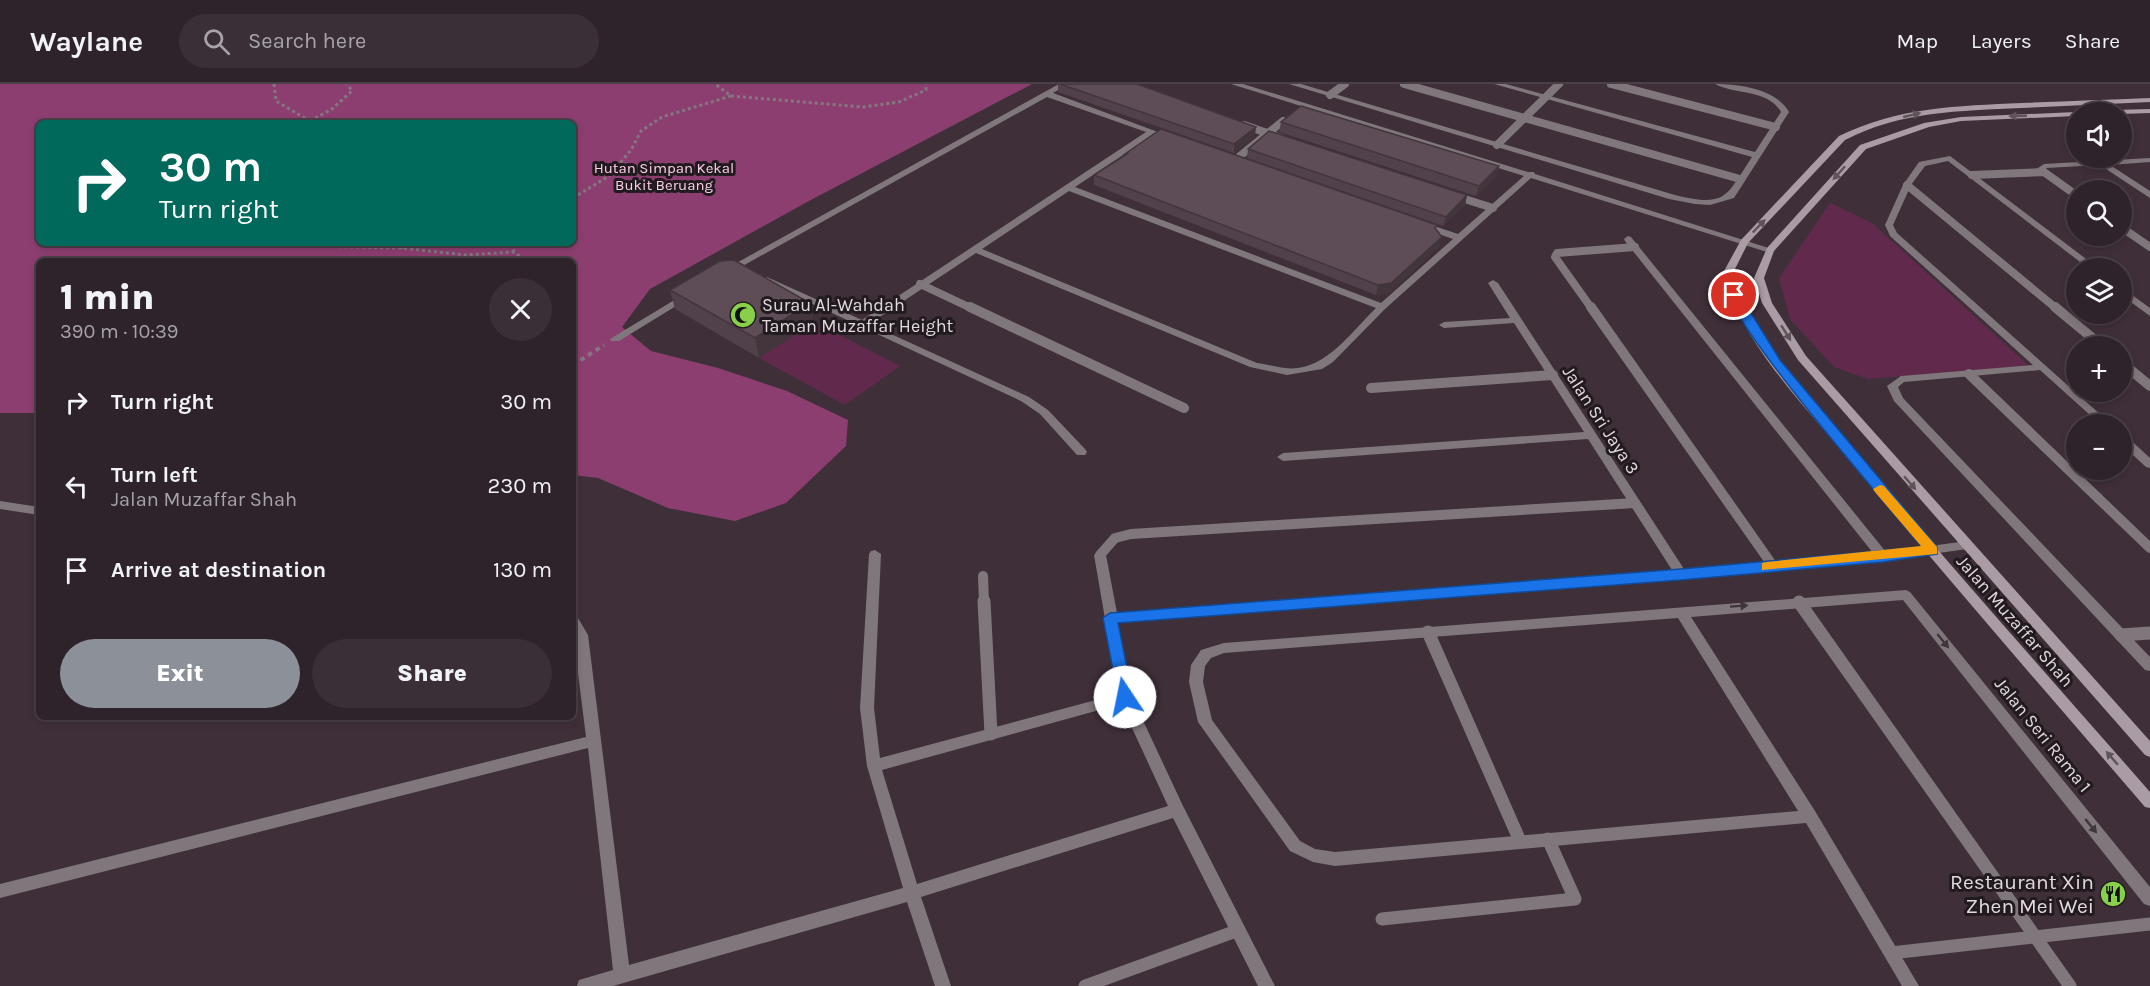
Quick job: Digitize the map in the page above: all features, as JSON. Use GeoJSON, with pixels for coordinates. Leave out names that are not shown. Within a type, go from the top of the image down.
{"type":"FeatureCollection","features":[{"type":"Feature","properties":{"kind":"main road","name":"Jalan Muzaffar Shah"},"geometry":{"type":"LineString","coordinates":[[2150,100],[1941,109],[1912,114],[1852,133],[1842,138],[1744,242],[1728,273],[1739,306],[1776,362],[1932,550],[2150,802]]}},
{"type":"Feature","properties":{"kind":"main road"},"geometry":{"type":"LineString","coordinates":[[2132,112],[2150,111]]}},
{"type":"Feature","properties":{"kind":"main road","name":"Jalan Muzaffar Shah"},"geometry":{"type":"LineString","coordinates":[[2066,114],[1960,119],[1927,125],[1870,143],[1863,147],[1770,250],[1759,278],[1767,303],[1802,358],[2150,751]]}},
{"type":"Feature","properties":{"kind":"street"},"geometry":{"type":"LineString","coordinates":[[715,278],[1064,84]]}},
{"type":"Feature","properties":{"kind":"street"},"geometry":{"type":"LineString","coordinates":[[1235,84],[1770,250]]}},
{"type":"Feature","properties":{"kind":"street"},"geometry":{"type":"LineString","coordinates":[[1293,84],[1672,197],[1703,203],[1724,200],[1731,196],[1785,112],[1779,102],[1719,84]]}},
{"type":"Feature","properties":{"kind":"street"},"geometry":{"type":"LineString","coordinates":[[1498,84],[1756,155]]}},
{"type":"Feature","properties":{"kind":"street"},"geometry":{"type":"LineString","coordinates":[[1047,94],[1183,142]]}},
{"type":"Feature","properties":{"kind":"street"},"geometry":{"type":"LineString","coordinates":[[864,323],[1152,132]]}},
{"type":"Feature","properties":{"kind":"street"},"geometry":{"type":"LineString","coordinates":[[1225,157],[1246,164]]}},
{"type":"Feature","properties":{"kind":"street"},"geometry":{"type":"LineString","coordinates":[[2080,258],[1950,158],[1922,164],[1907,185],[1889,225],[1893,234],[2095,414]]}},
{"type":"Feature","properties":{"kind":"street"},"geometry":{"type":"LineString","coordinates":[[2132,161],[2150,160]]}},
{"type":"Feature","properties":{"kind":"street"},"geometry":{"type":"LineString","coordinates":[[1551,181],[1565,165]]}},
{"type":"Feature","properties":{"kind":"street"},"geometry":{"type":"LineString","coordinates":[[2044,172],[2042,168],[2044,166],[2066,165]]}},
{"type":"Feature","properties":{"kind":"street"},"geometry":{"type":"LineString","coordinates":[[2110,168],[2150,195]]}},
{"type":"Feature","properties":{"kind":"street"},"geometry":{"type":"LineString","coordinates":[[1577,189],[1590,173]]}},
{"type":"Feature","properties":{"kind":"street"},"geometry":{"type":"LineString","coordinates":[[975,249],[1271,370],[1287,372],[1318,367],[1329,360],[1531,174]]}},
{"type":"Feature","properties":{"kind":"street"},"geometry":{"type":"LineString","coordinates":[[1067,187],[1383,308]]}},
{"type":"Feature","properties":{"kind":"street"},"geometry":{"type":"LineString","coordinates":[[1415,222],[1460,238]]}},
{"type":"Feature","properties":{"kind":"street"},"geometry":{"type":"LineString","coordinates":[[1631,243],[1883,557]]}},
{"type":"Feature","properties":{"kind":"street"},"geometry":{"type":"LineString","coordinates":[[735,266],[746,271]]}},
{"type":"Feature","properties":{"kind":"street"},"geometry":{"type":"LineString","coordinates":[[756,276],[864,323],[1025,399],[1044,412],[1081,452]]}},
{"type":"Feature","properties":{"kind":"street","name":"Jalan Sri Jaya 3"},"geometry":{"type":"LineString","coordinates":[[1493,282],[1681,574]]}},
{"type":"Feature","properties":{"kind":"street"},"geometry":{"type":"LineString","coordinates":[[615,339],[695,290]]}},
{"type":"Feature","properties":{"kind":"street"},"geometry":{"type":"LineString","coordinates":[[2132,299],[2150,313]]}},
{"type":"Feature","properties":{"kind":"street"},"geometry":{"type":"LineString","coordinates":[[1444,325],[1517,320]]}},
{"type":"Feature","properties":{"kind":"street"},"geometry":{"type":"LineString","coordinates":[[2042,367],[1901,379],[1892,386],[1898,399],[2150,666]]}},
{"type":"Feature","properties":{"kind":"street"},"geometry":{"type":"LineString","coordinates":[[1283,457],[1591,435]]}},
{"type":"Feature","properties":{"kind":"street"},"geometry":{"type":"LineString","coordinates":[[2132,448],[2150,464]]}},
{"type":"Feature","properties":{"kind":"street"},"geometry":{"type":"LineString","coordinates":[[0,505],[36,511]]}},
{"type":"Feature","properties":{"kind":"street"},"geometry":{"type":"LineString","coordinates":[[1110,618],[1883,557],[1967,545]]}},
{"type":"Feature","properties":{"kind":"street"},"geometry":{"type":"LineString","coordinates":[[875,554],[867,708],[874,766],[943,986]]}},
{"type":"Feature","properties":{"kind":"street"},"geometry":{"type":"LineString","coordinates":[[1100,555],[1125,697],[1177,810],[1267,986]]}},
{"type":"Feature","properties":{"kind":"street","name":"Jalan Seri Rama 1"},"geometry":{"type":"LineString","coordinates":[[1798,602],[1906,595],[2150,899]]}},
{"type":"Feature","properties":{"kind":"street"},"geometry":{"type":"LineString","coordinates":[[1798,602],[1224,648],[1206,654],[1198,666],[1196,682],[1205,722],[1295,846],[1312,855],[1335,859],[1810,816]]}},
{"type":"Feature","properties":{"kind":"street"},"geometry":{"type":"LineString","coordinates":[[1681,610],[1810,816],[1911,986]]}},
{"type":"Feature","properties":{"kind":"street"},"geometry":{"type":"LineString","coordinates":[[576,626],[581,635],[622,975]]}},
{"type":"Feature","properties":{"kind":"street"},"geometry":{"type":"LineString","coordinates":[[874,766],[1125,697]]}},
{"type":"Feature","properties":{"kind":"street"},"geometry":{"type":"LineString","coordinates":[[0,891],[594,741]]}},
{"type":"Feature","properties":{"kind":"street"},"geometry":{"type":"LineString","coordinates":[[585,986],[912,893],[1177,810]]}},
{"type":"Feature","properties":{"kind":"lane"},"geometry":{"type":"LineString","coordinates":[[1330,95],[1345,84]]}},
{"type":"Feature","properties":{"kind":"lane"},"geometry":{"type":"LineString","coordinates":[[1404,84],[1740,179]]}},
{"type":"Feature","properties":{"kind":"lane"},"geometry":{"type":"LineString","coordinates":[[1497,145],[1559,84]]}},
{"type":"Feature","properties":{"kind":"lane"},"geometry":{"type":"LineString","coordinates":[[1611,84],[1776,127]]}},
{"type":"Feature","properties":{"kind":"lane"},"geometry":{"type":"LineString","coordinates":[[1235,160],[1283,121]]}},
{"type":"Feature","properties":{"kind":"lane"},"geometry":{"type":"LineString","coordinates":[[1236,122],[1290,141]]}},
{"type":"Feature","properties":{"kind":"lane"},"geometry":{"type":"LineString","coordinates":[[1972,175],[2044,172],[2066,188]]}},
{"type":"Feature","properties":{"kind":"lane"},"geometry":{"type":"LineString","coordinates":[[1907,185],[2090,336]]}},
{"type":"Feature","properties":{"kind":"lane"},"geometry":{"type":"LineString","coordinates":[[1448,193],[1493,208]]}},
{"type":"Feature","properties":{"kind":"lane"},"geometry":{"type":"LineString","coordinates":[[2132,235],[2150,247]]}},
{"type":"Feature","properties":{"kind":"lane"},"geometry":{"type":"LineString","coordinates":[[1631,243],[1557,254],[1554,258],[1773,566]]}},
{"type":"Feature","properties":{"kind":"lane"},"geometry":{"type":"LineString","coordinates":[[920,284],[1184,408]]}},
{"type":"Feature","properties":{"kind":"lane"},"geometry":{"type":"LineString","coordinates":[[2132,371],[2150,386]]}},
{"type":"Feature","properties":{"kind":"lane"},"geometry":{"type":"LineString","coordinates":[[1969,374],[2150,548]]}},
{"type":"Feature","properties":{"kind":"lane"},"geometry":{"type":"LineString","coordinates":[[1371,388],[1553,375]]}},
{"type":"Feature","properties":{"kind":"lane"},"geometry":{"type":"LineString","coordinates":[[1100,555],[1115,538],[1131,534],[1635,502]]}},
{"type":"Feature","properties":{"kind":"lane"},"geometry":{"type":"LineString","coordinates":[[983,576],[991,734]]}},
{"type":"Feature","properties":{"kind":"lane"},"geometry":{"type":"LineString","coordinates":[[1798,602],[2070,986]]}},
{"type":"Feature","properties":{"kind":"lane"},"geometry":{"type":"LineString","coordinates":[[1428,632],[1520,841]]}},
{"type":"Feature","properties":{"kind":"lane"},"geometry":{"type":"LineString","coordinates":[[2121,635],[2150,633]]}},
{"type":"Feature","properties":{"kind":"lane"},"geometry":{"type":"LineString","coordinates":[[1382,919],[1575,899],[1548,839]]}},
{"type":"Feature","properties":{"kind":"lane"},"geometry":{"type":"LineString","coordinates":[[1891,953],[2150,924]]}},
{"type":"Feature","properties":{"kind":"lane"},"geometry":{"type":"LineString","coordinates":[[1089,985],[1239,930]]}},
{"type":"Feature","properties":{"kind":"path"},"geometry":{"type":"LineString","coordinates":[[274,84],[276,101],[309,120]]}},
{"type":"Feature","properties":{"kind":"path"},"geometry":{"type":"LineString","coordinates":[[315,120],[346,100],[352,91],[347,84]]}},
{"type":"Feature","properties":{"kind":"path"},"geometry":{"type":"LineString","coordinates":[[715,84],[731,96]]}},
{"type":"Feature","properties":{"kind":"path"},"geometry":{"type":"LineString","coordinates":[[576,196],[609,176],[631,150],[641,131],[662,117],[731,96],[863,107],[899,102],[926,90],[926,84]]}},
{"type":"Feature","properties":{"kind":"path"},"geometry":{"type":"LineString","coordinates":[[302,246],[345,249],[401,248],[466,255],[513,252],[523,258]]}},
{"type":"Feature","properties":{"kind":"path"},"geometry":{"type":"LineString","coordinates":[[401,248],[406,246]]}},
{"type":"Feature","properties":{"kind":"path"},"geometry":{"type":"LineString","coordinates":[[513,252],[516,246]]}},
{"type":"Feature","properties":{"kind":"path"},"geometry":{"type":"LineString","coordinates":[[576,363],[615,339]]}},
{"type":"Feature","properties":{"kind":"shaded area"},"geometry":{"type":"Polygon","coordinates":[[[1830,203],[1872,223],[2029,366],[1868,379],[1834,367],[1790,319],[1779,278],[1830,203]]]}},
{"type":"Feature","properties":{"kind":"shaded area"},"geometry":{"type":"Polygon","coordinates":[[[814,322],[900,366],[845,405],[759,358],[814,322]]]}},
{"type":"Feature","properties":{"kind":"green space","name":"Hutan Simpan Kekal Bukit Beruang"},"geometry":{"type":"Polygon","coordinates":[[[0,84],[1032,84],[807,202],[650,289],[622,327],[651,351],[718,368],[787,391],[848,420],[846,446],[786,503],[735,521],[668,508],[598,478],[576,475],[576,258],[36,258],[36,413],[0,413],[0,84]]]}},
{"type":"Feature","properties":{"kind":"building"},"geometry":{"type":"Polygon","coordinates":[[[1060,84],[1137,84],[1256,127],[1234,144],[1060,84]]]}},
{"type":"Feature","properties":{"kind":"building"},"geometry":{"type":"Polygon","coordinates":[[[1301,106],[1499,166],[1479,186],[1281,122],[1301,106]]]}},
{"type":"Feature","properties":{"kind":"building"},"geometry":{"type":"Polygon","coordinates":[[[1161,129],[1437,225],[1435,228],[1442,237],[1391,283],[1378,285],[1094,175],[1161,129]]]}},
{"type":"Feature","properties":{"kind":"building"},"geometry":{"type":"Polygon","coordinates":[[[1269,131],[1467,195],[1446,217],[1248,149],[1269,131]]]}},
{"type":"Feature","properties":{"kind":"building"},"geometry":{"type":"Polygon","coordinates":[[[734,260],[810,303],[755,338],[670,290],[720,261],[734,260]]]}},
{"type":"Feature","properties":{"kind":"slow traffic"},"geometry":{"type":"LineString","coordinates":[[1767,567],[1883,557],[1932,550],[1880,489]]}},
{"type":"Feature","properties":{"kind":"place","name":"Surau Al-Wahdah Taman Muzaffar Height"},"geometry":{"type":"Point","coordinates":[743,315]}},
{"type":"Feature","properties":{"kind":"place","name":"Restaurant Xin Zhen Mei Wei"},"geometry":{"type":"Point","coordinates":[2113,894]}},
{"type":"Feature","properties":{"kind":"route"},"geometry":{"type":"LineString","coordinates":[[1125,697],[1110,618],[1681,574],[1883,557],[1932,550],[1776,362],[1734,295]]}}]}
